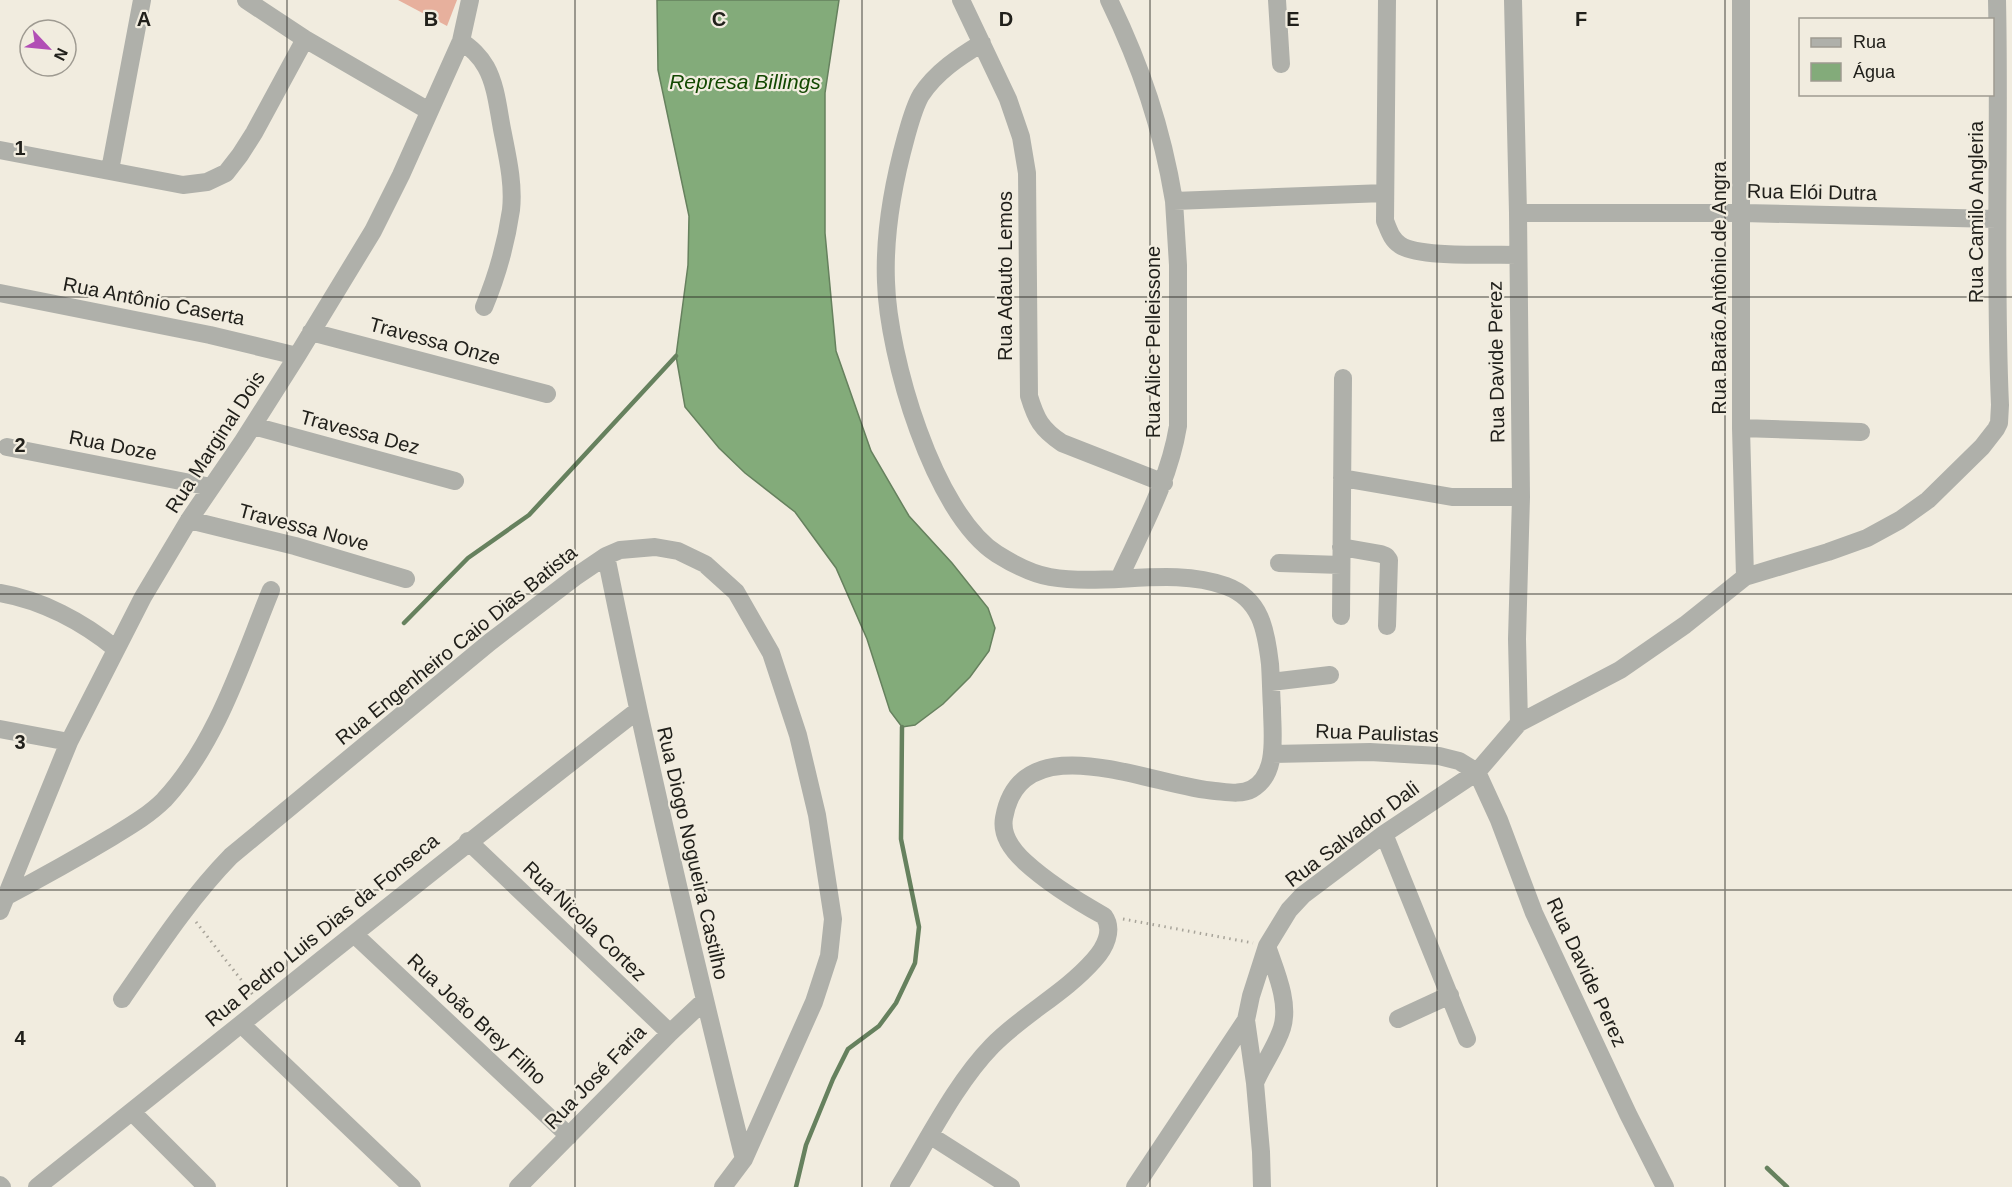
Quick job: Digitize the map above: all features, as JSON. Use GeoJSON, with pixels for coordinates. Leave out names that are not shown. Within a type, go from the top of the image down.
{"type":"FeatureCollection","features":[{"type":"Feature","properties":{"kind":"street"},"geometry":{"type":"LineString","coordinates":[[110,170],[142,0]]}},
{"type":"Feature","properties":{"kind":"street"},"geometry":{"type":"LineString","coordinates":[[246,0],[304,39],[429,111]]}},
{"type":"Feature","properties":{"kind":"street","name":"Rua Marginal Dois"},"geometry":{"type":"LineString","coordinates":[[3,904],[69,742],[143,597],[189,520],[297,356],[373,231],[401,175],[461,41],[470,0]]}},
{"type":"Feature","properties":{"kind":"street","name":"Rua Adauto Lemos"},"geometry":{"type":"LineString","coordinates":[[961,0],[1008,99],[1027,173],[1029,396],[1035,418],[1047,433],[1062,443],[1164,483]]}},
{"type":"Feature","properties":{"kind":"street"},"geometry":{"type":"LineString","coordinates":[[1108,0],[1151,102],[1166,155],[1174,201],[1384,193]]}},
{"type":"Feature","properties":{"kind":"street"},"geometry":{"type":"LineString","coordinates":[[1277,0],[1281,64]]}},
{"type":"Feature","properties":{"kind":"street"},"geometry":{"type":"LineString","coordinates":[[1387,0],[1384,193],[1385,221],[1391,237],[1401,246],[1420,252],[1517,255]]}},
{"type":"Feature","properties":{"kind":"street","name":"Rua Davide Perez"},"geometry":{"type":"LineString","coordinates":[[1513,0],[1521,497],[1517,639],[1519,723]]}},
{"type":"Feature","properties":{"kind":"street","name":"Rua Barão Antônio de Angra"},"geometry":{"type":"LineString","coordinates":[[1741,0],[1743,213],[1741,428],[1745,577]]}},
{"type":"Feature","properties":{"kind":"street","name":"Rua Camilo Angleria"},"geometry":{"type":"LineString","coordinates":[[1745,577],[1867,538],[1900,520],[1928,500],[1982,447],[1996,429],[2000,415],[2000,388],[1996,219],[1999,84],[2005,22],[1997,0]]}},
{"type":"Feature","properties":{"kind":"street"},"geometry":{"type":"LineString","coordinates":[[0,150],[183,185],[207,182],[226,172],[240,155],[304,39]]}},
{"type":"Feature","properties":{"kind":"street"},"geometry":{"type":"LineString","coordinates":[[461,41],[477,52],[488,69],[497,98],[511,186],[511,209],[504,247],[497,275],[484,307]]}},
{"type":"Feature","properties":{"kind":"street"},"geometry":{"type":"LineString","coordinates":[[899,1187],[968,1076],[991,1047],[1095,960],[1109,932],[1108,922],[1104,915],[1052,883],[1023,860],[1008,843],[1002,824],[1007,802],[1017,785],[1032,772],[1053,765],[1078,765],[1201,790],[1234,793],[1250,790],[1261,781],[1268,771],[1272,754],[1270,661],[1256,608],[1243,595],[1226,586],[1198,579],[1075,580],[1047,577],[1015,565],[992,551],[971,531],[951,502],[932,465],[896,361],[886,282],[890,205],[911,119],[921,95],[953,61],[982,43]]}},
{"type":"Feature","properties":{"kind":"street","name":"Rua Alice Pelleissone"},"geometry":{"type":"LineString","coordinates":[[1119,579],[1164,483],[1174,451],[1178,426],[1178,265],[1174,201]]}},
{"type":"Feature","properties":{"kind":"street","name":"Rua Elói Dutra"},"geometry":{"type":"LineString","coordinates":[[1518,213],[1743,213],[1996,219]]}},
{"type":"Feature","properties":{"kind":"street","name":"Rua Antônio Caserta"},"geometry":{"type":"LineString","coordinates":[[0,293],[220,337],[297,356]]}},
{"type":"Feature","properties":{"kind":"street","name":"Travessa Onze"},"geometry":{"type":"LineString","coordinates":[[311,332],[547,394]]}},
{"type":"Feature","properties":{"kind":"street"},"geometry":{"type":"LineString","coordinates":[[1341,616],[1343,378]]}},
{"type":"Feature","properties":{"kind":"street","name":"Travessa Dez"},"geometry":{"type":"LineString","coordinates":[[253,426],[455,481]]}},
{"type":"Feature","properties":{"kind":"street"},"geometry":{"type":"LineString","coordinates":[[1741,428],[1861,432]]}},
{"type":"Feature","properties":{"kind":"street","name":"Rua Doze"},"geometry":{"type":"LineString","coordinates":[[7,447],[211,487]]}},
{"type":"Feature","properties":{"kind":"street"},"geometry":{"type":"LineString","coordinates":[[1342,478],[1452,497],[1521,497]]}},
{"type":"Feature","properties":{"kind":"street","name":"Travessa Nove"},"geometry":{"type":"LineString","coordinates":[[189,520],[261,537],[406,579]]}},
{"type":"Feature","properties":{"kind":"street","name":"Rua Engenheiro Caio Dias Batista"},"geometry":{"type":"LineString","coordinates":[[122,999],[185,909],[231,856],[490,642],[606,556],[620,550],[655,547],[678,551],[705,564],[736,592],[771,653],[798,735],[817,814],[833,919],[829,956],[814,1002],[744,1159],[723,1187]]}},
{"type":"Feature","properties":{"kind":"street","name":"Rua Diogo Nogueira Castilho"},"geometry":{"type":"LineString","coordinates":[[606,556],[637,711],[704,1001],[744,1159]]}},
{"type":"Feature","properties":{"kind":"street"},"geometry":{"type":"LineString","coordinates":[[1279,563],[1341,556],[1386,556],[1389,560],[1387,626]]}},
{"type":"Feature","properties":{"kind":"street"},"geometry":{"type":"LineString","coordinates":[[1519,723],[1620,670],[1685,625],[1745,577]]}},
{"type":"Feature","properties":{"kind":"street"},"geometry":{"type":"LineString","coordinates":[[3,904],[144,817],[164,800],[188,769],[228,696],[271,590]]}},
{"type":"Feature","properties":{"kind":"street"},"geometry":{"type":"LineString","coordinates":[[0,593],[15,596],[72,619],[116,649]]}},
{"type":"Feature","properties":{"kind":"street"},"geometry":{"type":"LineString","coordinates":[[1271,682],[1330,675]]}},
{"type":"Feature","properties":{"kind":"street","name":"Rua Pedro Luis Dias da Fonseca"},"geometry":{"type":"LineString","coordinates":[[37,1187],[355,935],[468,841],[637,711]]}},
{"type":"Feature","properties":{"kind":"street","name":"Rua Salvador Dali"},"geometry":{"type":"LineString","coordinates":[[1262,1187],[1255,1083],[1246,1028],[1251,996],[1267,946],[1289,910],[1303,895],[1384,834],[1477,772],[1519,723]]}},
{"type":"Feature","properties":{"kind":"street"},"geometry":{"type":"LineString","coordinates":[[0,729],[69,742]]}},
{"type":"Feature","properties":{"kind":"street","name":"Rua Paulistas"},"geometry":{"type":"LineString","coordinates":[[1272,754],[1370,752],[1439,756],[1459,761],[1477,772]]}},
{"type":"Feature","properties":{"kind":"street","name":"Rua Davide Perez"},"geometry":{"type":"LineString","coordinates":[[1477,772],[1499,820],[1534,913],[1628,1114],[1665,1187]]}},
{"type":"Feature","properties":{"kind":"street"},"geometry":{"type":"LineString","coordinates":[[1384,834],[1467,1039]]}},
{"type":"Feature","properties":{"kind":"street","name":"Rua Nicola Cortez"},"geometry":{"type":"LineString","coordinates":[[468,841],[670,1033]]}},
{"type":"Feature","properties":{"kind":"street","name":"Rua João Brey Filho"},"geometry":{"type":"LineString","coordinates":[[355,935],[569,1136]]}},
{"type":"Feature","properties":{"kind":"street"},"geometry":{"type":"LineString","coordinates":[[1255,1083],[1277,1040],[1284,1019],[1283,998],[1267,946]]}},
{"type":"Feature","properties":{"kind":"street"},"geometry":{"type":"LineString","coordinates":[[1251,996],[1265,990],[1272,991],[1283,998]]}},
{"type":"Feature","properties":{"kind":"street"},"geometry":{"type":"LineString","coordinates":[[1398,1019],[1450,995]]}},
{"type":"Feature","properties":{"kind":"street","name":"Rua José Faria"},"geometry":{"type":"LineString","coordinates":[[518,1187],[704,1001]]}},
{"type":"Feature","properties":{"kind":"street"},"geometry":{"type":"LineString","coordinates":[[242,1025],[412,1187]]}},
{"type":"Feature","properties":{"kind":"street"},"geometry":{"type":"LineString","coordinates":[[1135,1187],[1246,1028],[1259,1040],[1277,1040]]}},
{"type":"Feature","properties":{"kind":"street"},"geometry":{"type":"LineString","coordinates":[[132,1112],[207,1187]]}},
{"type":"Feature","properties":{"kind":"street"},"geometry":{"type":"LineString","coordinates":[[931,1136],[1011,1187]]}},
{"type":"Feature","properties":{"kind":"path"},"geometry":{"type":"LineString","coordinates":[[185,909],[248,988]]}},
{"type":"Feature","properties":{"kind":"path"},"geometry":{"type":"LineString","coordinates":[[1104,915],[1267,946]]}},
{"type":"Feature","properties":{"kind":"shaded area"},"geometry":{"type":"Polygon","coordinates":[[[398,0],[457,0],[447,26],[398,0]]]}},
{"type":"Feature","properties":{"kind":"water","name":"Represa Billings"},"geometry":{"type":"Polygon","coordinates":[[[657,0],[839,0],[825,93],[825,233],[836,351],[871,451],[909,516],[952,563],[988,608],[995,628],[989,651],[970,677],[943,704],[915,725],[902,727],[890,711],[867,639],[836,568],[795,512],[745,473],[719,448],[685,407],[676,356],[688,265],[689,216],[658,70],[657,0]]]}},
{"type":"Feature","properties":{"kind":"waterway"},"geometry":{"type":"LineString","coordinates":[[404,623],[468,558],[529,515],[676,356]]}},
{"type":"Feature","properties":{"kind":"waterway"},"geometry":{"type":"LineString","coordinates":[[796,1187],[806,1145],[848,1049],[879,1026],[896,1003],[915,963],[919,927],[901,839],[902,727]]}},
{"type":"Feature","properties":{"kind":"waterway"},"geometry":{"type":"LineString","coordinates":[[1767,1168],[1787,1187]]}}]}
